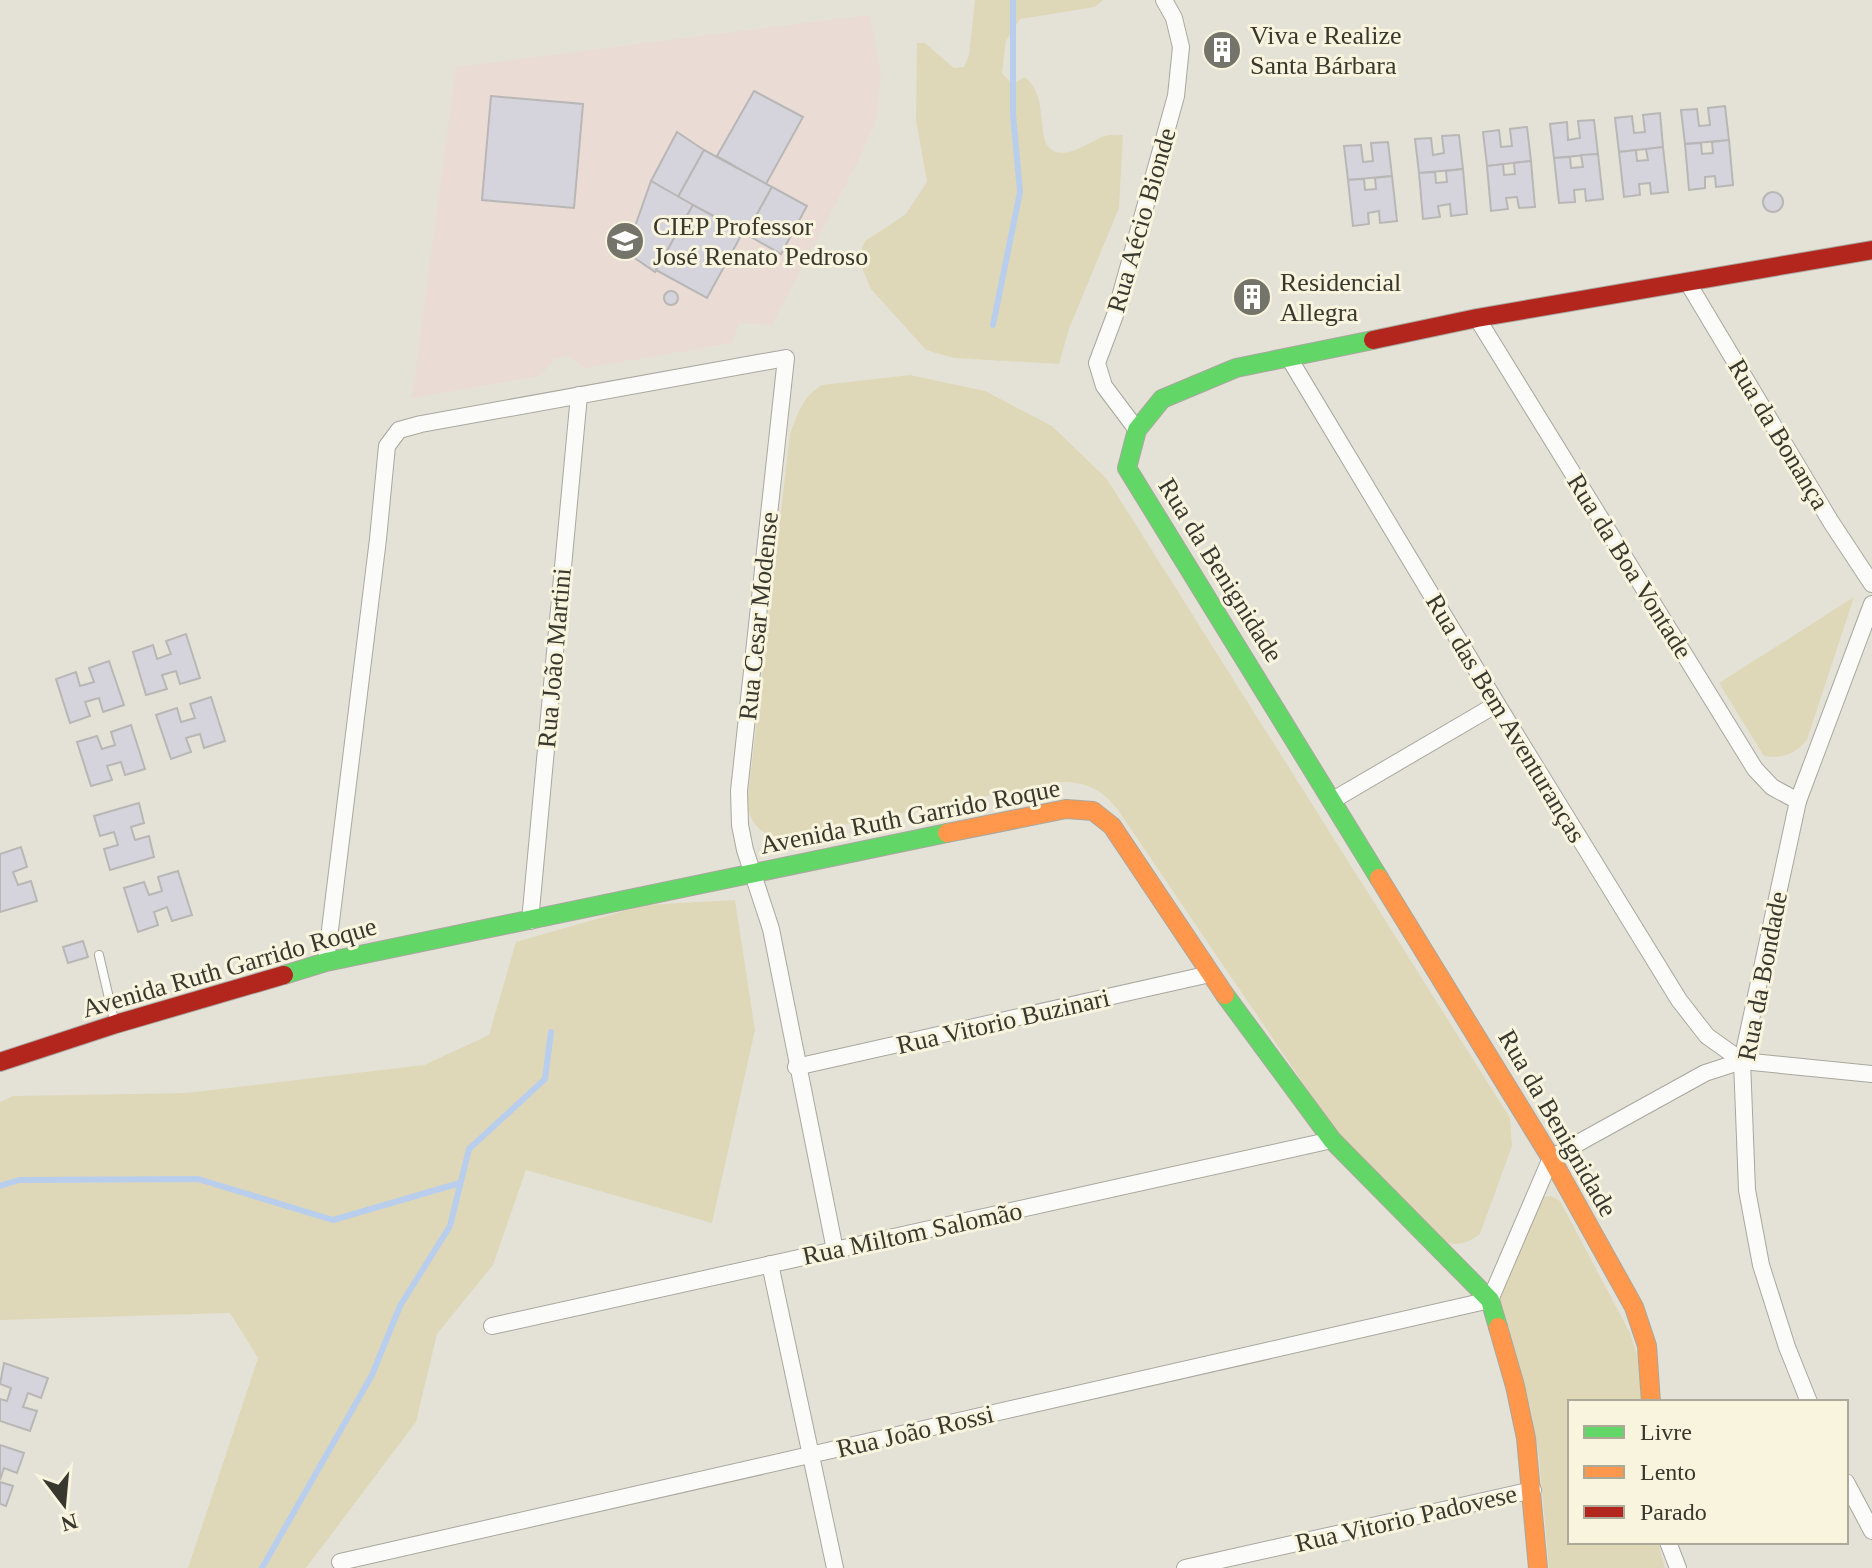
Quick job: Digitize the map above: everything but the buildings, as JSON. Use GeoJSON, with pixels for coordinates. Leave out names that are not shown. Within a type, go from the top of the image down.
{"type":"FeatureCollection","features":[{"type":"Feature","properties":{"kind":"street","name":"Rua Aécio Bionde"},"geometry":{"type":"LineString","coordinates":[[1137,430],[1104,386],[1097,363],[1115,315],[1176,96],[1181,47],[1174,18],[1164,0]]}},
{"type":"Feature","properties":{"kind":"street","name":"Rua da Benignidade"},"geometry":{"type":"LineString","coordinates":[[1651,1400],[1647,1346],[1634,1307],[1551,1158],[1127,468],[1137,430],[1162,399],[1236,368],[1477,318],[1872,250]]}},
{"type":"Feature","properties":{"kind":"street","name":"Rua da Bonança"},"geometry":{"type":"LineString","coordinates":[[1688,283],[1831,522],[1872,584]]}},
{"type":"Feature","properties":{"kind":"street","name":"Rua da Boa Vontade"},"geometry":{"type":"LineString","coordinates":[[1477,318],[1755,769],[1772,787],[1798,801]]}},
{"type":"Feature","properties":{"kind":"street","name":"Rua Cesar Modense"},"geometry":{"type":"LineString","coordinates":[[579,395],[786,358],[739,791],[740,825],[771,929],[796,1067],[835,1250]]}},
{"type":"Feature","properties":{"kind":"street","name":"Rua das Bem Aventuranças"},"geometry":{"type":"LineString","coordinates":[[1289,358],[1679,1000],[1707,1036],[1742,1061]]}},
{"type":"Feature","properties":{"kind":"street","name":"Rua João Martini"},"geometry":{"type":"LineString","coordinates":[[530,921],[579,395]]}},
{"type":"Feature","properties":{"kind":"street"},"geometry":{"type":"LineString","coordinates":[[326,962],[387,446],[399,430],[421,424],[579,395]]}},
{"type":"Feature","properties":{"kind":"street","name":"Rua da Bondade"},"geometry":{"type":"LineString","coordinates":[[1808,1400],[1787,1347],[1761,1265],[1747,1190],[1742,1061],[1798,801],[1872,604]]}},
{"type":"Feature","properties":{"kind":"street"},"geometry":{"type":"LineString","coordinates":[[1333,800],[1497,704]]}},
{"type":"Feature","properties":{"kind":"street","name":"Avenida Ruth Garrido Roque"},"geometry":{"type":"LineString","coordinates":[[0,1062],[326,962],[1066,809],[1093,811],[1112,826],[1210,974],[1332,1140],[1490,1300],[1515,1386],[1526,1438],[1538,1568]]}},
{"type":"Feature","properties":{"kind":"street","name":"Rua Vitorio Buzinari"},"geometry":{"type":"LineString","coordinates":[[796,1067],[1210,974]]}},
{"type":"Feature","properties":{"kind":"street"},"geometry":{"type":"LineString","coordinates":[[1490,1300],[1551,1158],[1705,1073],[1742,1061],[1872,1074]]}},
{"type":"Feature","properties":{"kind":"street","name":"Rua Miltom Salomão"},"geometry":{"type":"LineString","coordinates":[[492,1326],[1332,1140]]}},
{"type":"Feature","properties":{"kind":"street"},"geometry":{"type":"LineString","coordinates":[[770,1264],[835,1568]]}},
{"type":"Feature","properties":{"kind":"street","name":"Rua João Rossi"},"geometry":{"type":"LineString","coordinates":[[340,1562],[1490,1300]]}},
{"type":"Feature","properties":{"kind":"street"},"geometry":{"type":"LineString","coordinates":[[1848,1486],[1872,1531]]}},
{"type":"Feature","properties":{"kind":"street","name":"Rua Vitorio Padovese"},"geometry":{"type":"LineString","coordinates":[[1185,1568],[1533,1490]]}},
{"type":"Feature","properties":{"kind":"street"},"geometry":{"type":"LineString","coordinates":[[1669,1544],[1678,1568]]}},
{"type":"Feature","properties":{"kind":"lane"},"geometry":{"type":"LineString","coordinates":[[99,955],[116,1024]]}},
{"type":"Feature","properties":{"kind":"shaded area"},"geometry":{"type":"Polygon","coordinates":[[[975,0],[1103,0],[1095,7],[1020,19],[1006,41],[1002,73],[1012,84],[1025,77],[1033,85],[1040,106],[1044,137],[1052,150],[1064,153],[1105,136],[1123,135],[1119,208],[1069,329],[1059,364],[954,358],[926,350],[871,289],[858,259],[865,241],[906,214],[927,182],[916,120],[917,43],[925,43],[954,68],[964,67],[969,55],[975,0]]]}},
{"type":"Feature","properties":{"kind":"shaded area","name":"CIEP Professor José Renato Pedroso"},"geometry":{"type":"Polygon","coordinates":[[[870,15],[881,73],[877,117],[859,159],[772,325],[739,323],[732,343],[585,368],[568,356],[555,359],[540,376],[412,398],[456,67],[870,15]]]}},
{"type":"Feature","properties":{"kind":"shaded area"},"geometry":{"type":"Polygon","coordinates":[[[910,375],[985,391],[1052,426],[1107,479],[1510,1118],[1512,1146],[1480,1234],[1462,1243],[1442,1242],[1332,1126],[1118,810],[1098,791],[1075,783],[1056,782],[778,838],[761,831],[754,822],[747,805],[790,434],[805,400],[822,385],[910,375]]]}},
{"type":"Feature","properties":{"kind":"shaded area"},"geometry":{"type":"Polygon","coordinates":[[[1854,597],[1807,740],[1788,754],[1764,756],[1719,683],[1854,597]]]}},
{"type":"Feature","properties":{"kind":"shaded area"},"geometry":{"type":"Polygon","coordinates":[[[735,900],[755,1030],[712,1223],[526,1170],[493,1265],[437,1334],[416,1422],[306,1568],[188,1568],[258,1358],[230,1313],[0,1320],[0,1102],[13,1096],[186,1093],[424,1065],[489,1035],[516,942],[645,905],[735,900]]]}},
{"type":"Feature","properties":{"kind":"shaded area"},"geometry":{"type":"Polygon","coordinates":[[[1551,1196],[1560,1201],[1630,1333],[1642,1369],[1644,1400],[1568,1400],[1568,1544],[1659,1544],[1665,1568],[1549,1568],[1539,1458],[1531,1410],[1499,1295],[1541,1197],[1551,1196]]]}},
{"type":"Feature","properties":{"kind":"waterway"},"geometry":{"type":"LineString","coordinates":[[993,325],[1020,192],[1013,114],[1013,0]]}},
{"type":"Feature","properties":{"kind":"waterway"},"geometry":{"type":"LineString","coordinates":[[262,1568],[372,1375],[400,1306],[450,1226],[469,1149],[545,1079],[551,1032]]}},
{"type":"Feature","properties":{"kind":"waterway"},"geometry":{"type":"LineString","coordinates":[[0,1186],[19,1180],[198,1179],[333,1220],[460,1183]]}},
{"type":"Feature","properties":{"kind":"traffic: fast"},"geometry":{"type":"LineString","coordinates":[[1373,340],[1236,368],[1162,399],[1137,430],[1127,468],[1379,878]]}},
{"type":"Feature","properties":{"kind":"traffic: fast"},"geometry":{"type":"LineString","coordinates":[[284,975],[326,962],[947,833]]}},
{"type":"Feature","properties":{"kind":"traffic: fast"},"geometry":{"type":"LineString","coordinates":[[1225,995],[1332,1140],[1490,1300],[1498,1327]]}},
{"type":"Feature","properties":{"kind":"traffic: slow"},"geometry":{"type":"LineString","coordinates":[[947,833],[1066,809],[1093,811],[1112,826],[1225,995]]}},
{"type":"Feature","properties":{"kind":"traffic: slow"},"geometry":{"type":"LineString","coordinates":[[1379,878],[1551,1158],[1634,1307],[1647,1346],[1651,1400]]}},
{"type":"Feature","properties":{"kind":"traffic: slow"},"geometry":{"type":"LineString","coordinates":[[1498,1327],[1526,1438],[1538,1568]]}},
{"type":"Feature","properties":{"kind":"traffic: jam"},"geometry":{"type":"LineString","coordinates":[[1373,340],[1477,318],[1872,250]]}},
{"type":"Feature","properties":{"kind":"traffic: jam"},"geometry":{"type":"LineString","coordinates":[[0,1062],[284,975]]}},
{"type":"Feature","properties":{"kind":"place","name":"Viva e Realize Santa Bárbara"},"geometry":{"type":"Point","coordinates":[1222,50]}},
{"type":"Feature","properties":{"kind":"place","name":"CIEP Professor José Renato Pedroso"},"geometry":{"type":"Point","coordinates":[625,241]}},
{"type":"Feature","properties":{"kind":"place","name":"Residencial Allegra"},"geometry":{"type":"Point","coordinates":[1252,297]}}]}
